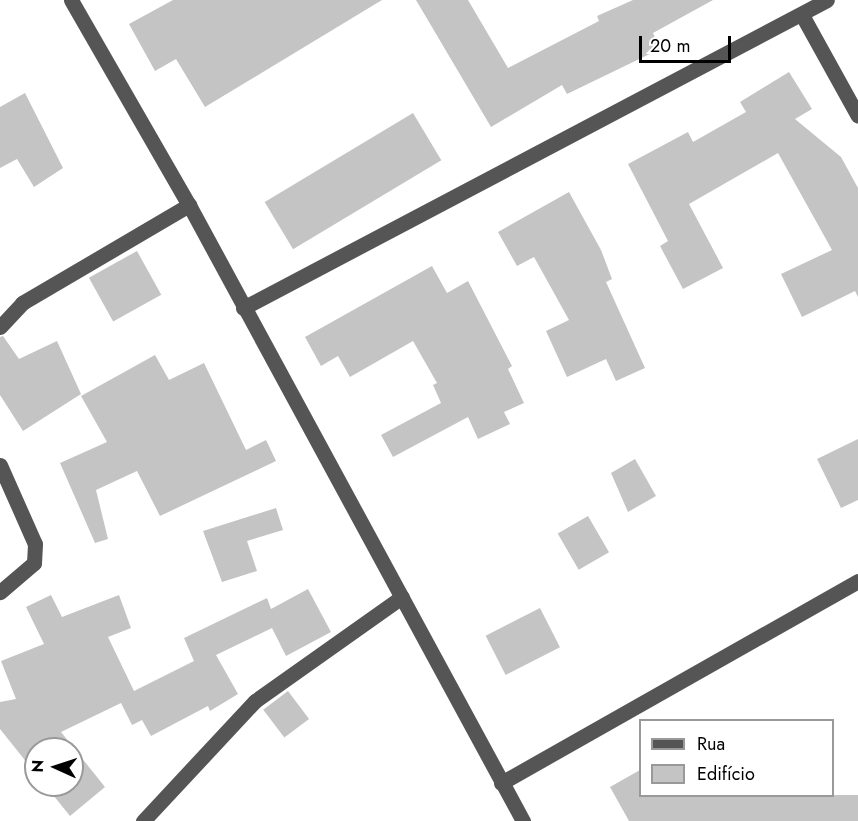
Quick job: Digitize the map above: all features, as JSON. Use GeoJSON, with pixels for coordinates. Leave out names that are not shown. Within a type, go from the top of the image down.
{"type":"FeatureCollection","features":[{"type":"Feature","properties":{"kind":"street"},"geometry":{"type":"LineString","coordinates":[[71,0],[189,205],[523,821]]}},
{"type":"Feature","properties":{"kind":"street"},"geometry":{"type":"LineString","coordinates":[[243,308],[827,0]]}},
{"type":"Feature","properties":{"kind":"street"},"geometry":{"type":"LineString","coordinates":[[802,15],[858,116]]}},
{"type":"Feature","properties":{"kind":"street"},"geometry":{"type":"LineString","coordinates":[[0,327],[22,303],[189,205]]}},
{"type":"Feature","properties":{"kind":"street"},"geometry":{"type":"LineString","coordinates":[[0,465],[35,544],[34,563],[0,592]]}},
{"type":"Feature","properties":{"kind":"street"},"geometry":{"type":"LineString","coordinates":[[501,783],[858,581]]}},
{"type":"Feature","properties":{"kind":"street"},"geometry":{"type":"LineString","coordinates":[[142,821],[255,701],[402,597]]}},
{"type":"Feature","properties":{"kind":"building"},"geometry":{"type":"Polygon","coordinates":[[[173,0],[382,0],[205,107],[176,59],[155,71],[129,24],[173,0]]]}},
{"type":"Feature","properties":{"kind":"building"},"geometry":{"type":"Polygon","coordinates":[[[416,0],[468,0],[508,68],[599,21],[597,16],[633,0],[713,0],[653,33],[660,49],[567,94],[562,85],[491,127],[416,0]]]}},
{"type":"Feature","properties":{"kind":"building"},"geometry":{"type":"Polygon","coordinates":[[[789,72],[812,109],[795,119],[841,157],[858,188],[858,297],[855,291],[802,317],[781,274],[832,250],[778,153],[689,204],[723,268],[683,289],[660,246],[668,241],[628,164],[688,132],[693,142],[746,112],[740,102],[789,72]]]}},
{"type":"Feature","properties":{"kind":"building"},"geometry":{"type":"Polygon","coordinates":[[[25,93],[63,168],[34,187],[17,159],[0,168],[0,107],[25,93]]]}},
{"type":"Feature","properties":{"kind":"building"},"geometry":{"type":"Polygon","coordinates":[[[413,113],[441,160],[293,249],[265,202],[413,113]]]}},
{"type":"Feature","properties":{"kind":"building"},"geometry":{"type":"Polygon","coordinates":[[[569,192],[601,250],[612,279],[606,282],[645,368],[616,381],[606,359],[567,377],[546,331],[569,320],[534,257],[517,266],[498,232],[569,192]]]}},
{"type":"Feature","properties":{"kind":"building"},"geometry":{"type":"Polygon","coordinates":[[[137,251],[161,295],[113,321],[89,278],[137,251]]]}},
{"type":"Feature","properties":{"kind":"building"},"geometry":{"type":"Polygon","coordinates":[[[432,266],[447,293],[468,281],[512,366],[508,369],[524,403],[504,412],[510,424],[478,439],[468,417],[393,457],[381,435],[441,403],[433,385],[437,383],[413,341],[350,377],[338,356],[321,366],[305,337],[432,266]]]}},
{"type":"Feature","properties":{"kind":"building"},"geometry":{"type":"Polygon","coordinates":[[[3,336],[19,359],[57,341],[81,394],[23,431],[0,395],[0,337],[3,336]]]}},
{"type":"Feature","properties":{"kind":"building"},"geometry":{"type":"Polygon","coordinates":[[[155,355],[169,380],[204,363],[246,450],[266,440],[276,461],[160,516],[137,471],[96,490],[108,539],[95,543],[60,463],[107,442],[81,396],[155,355]]]}},
{"type":"Feature","properties":{"kind":"building"},"geometry":{"type":"Polygon","coordinates":[[[858,439],[858,500],[841,508],[817,459],[858,439]]]}},
{"type":"Feature","properties":{"kind":"building"},"geometry":{"type":"Polygon","coordinates":[[[635,459],[656,496],[628,512],[611,473],[635,459]]]}},
{"type":"Feature","properties":{"kind":"building"},"geometry":{"type":"Polygon","coordinates":[[[276,508],[283,530],[247,541],[257,571],[222,582],[203,531],[276,508]]]}},
{"type":"Feature","properties":{"kind":"building"},"geometry":{"type":"Polygon","coordinates":[[[588,516],[609,552],[579,570],[558,534],[588,516]]]}},
{"type":"Feature","properties":{"kind":"building"},"geometry":{"type":"Polygon","coordinates":[[[308,589],[331,632],[286,656],[272,628],[216,655],[238,694],[210,711],[208,706],[151,736],[142,720],[132,725],[121,703],[61,732],[65,737],[24,737],[24,759],[0,729],[0,702],[16,699],[1,661],[44,644],[26,607],[51,595],[62,617],[119,595],[131,628],[108,637],[134,691],[194,661],[184,638],[267,598],[271,609],[308,589]]]}},
{"type":"Feature","properties":{"kind":"building"},"geometry":{"type":"Polygon","coordinates":[[[540,608],[560,647],[506,675],[486,636],[540,608]]]}},
{"type":"Feature","properties":{"kind":"building"},"geometry":{"type":"Polygon","coordinates":[[[288,691],[309,719],[284,738],[263,710],[288,691]]]}},
{"type":"Feature","properties":{"kind":"building"},"geometry":{"type":"Polygon","coordinates":[[[84,761],[105,787],[70,816],[55,797],[84,797],[84,761]]]}},
{"type":"Feature","properties":{"kind":"building"},"geometry":{"type":"Polygon","coordinates":[[[639,771],[639,797],[858,795],[858,821],[629,821],[610,787],[639,771]]]}}]}
